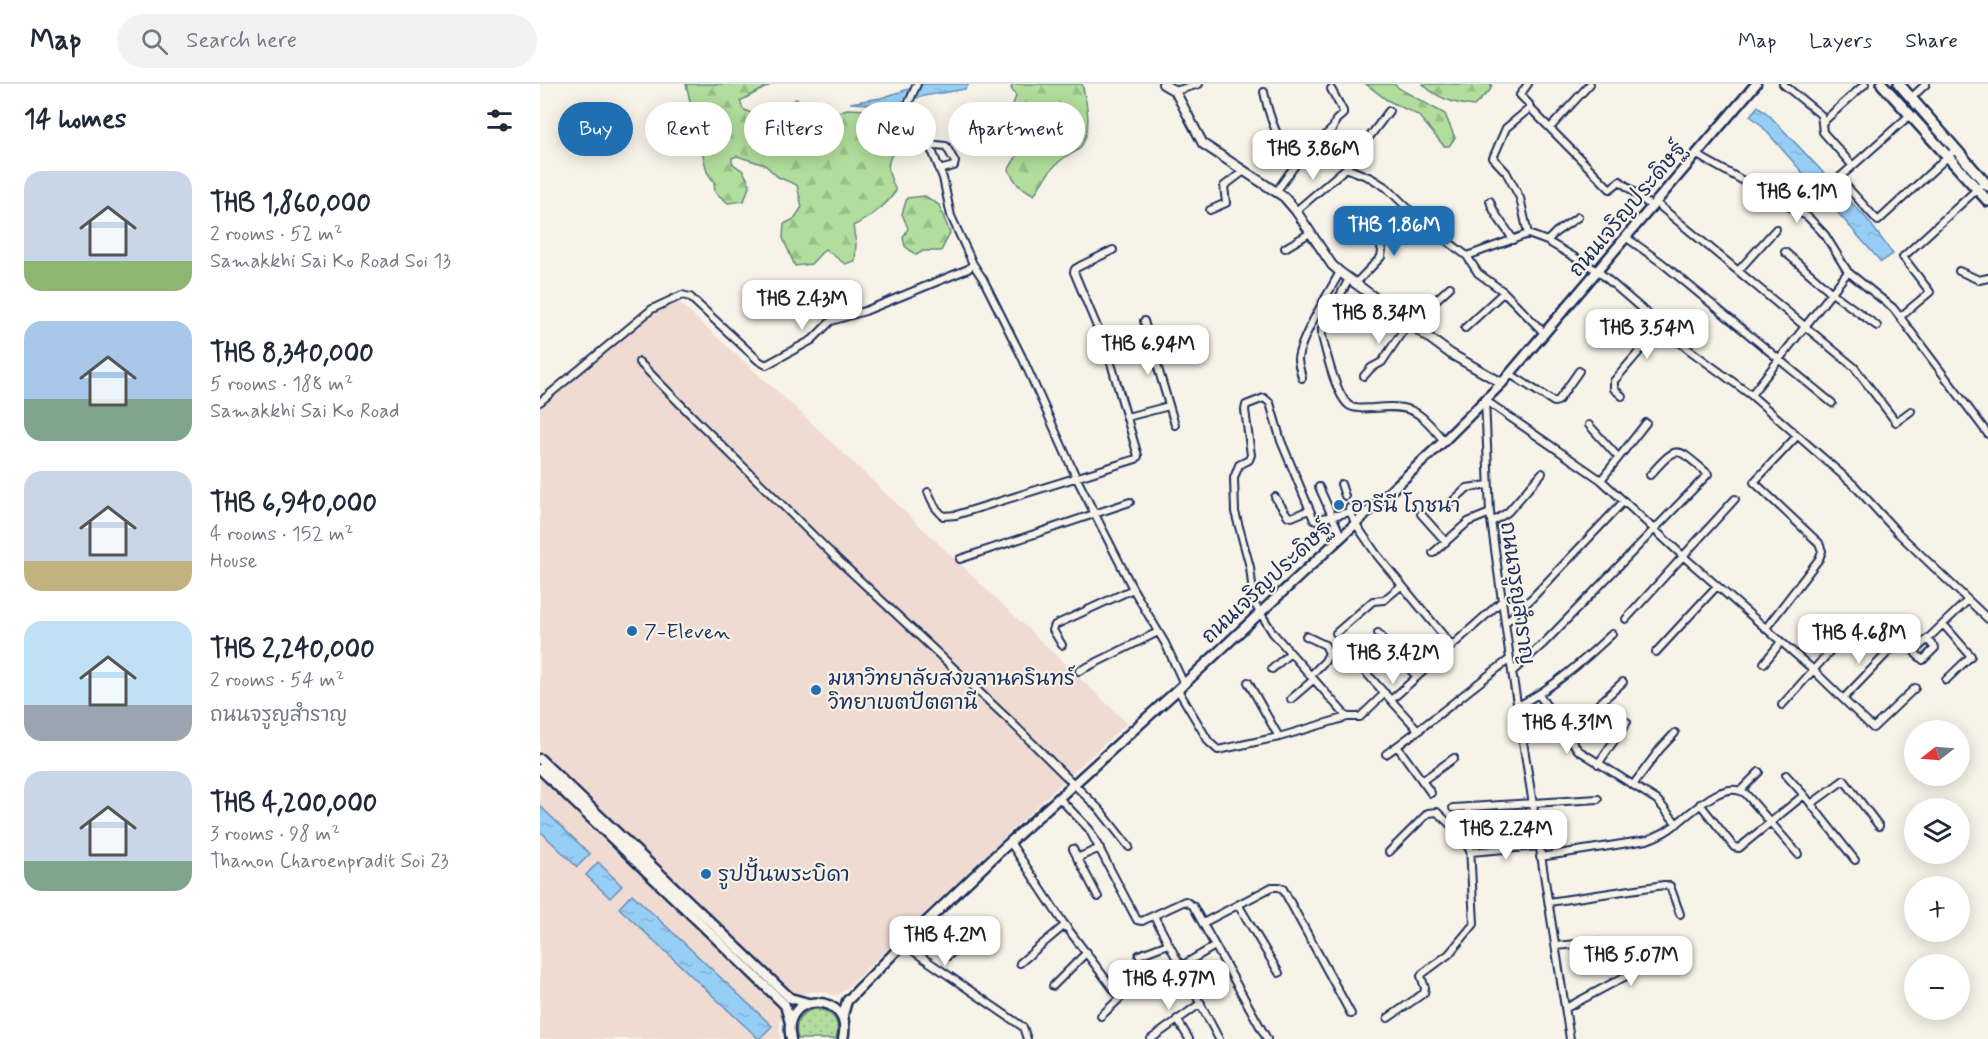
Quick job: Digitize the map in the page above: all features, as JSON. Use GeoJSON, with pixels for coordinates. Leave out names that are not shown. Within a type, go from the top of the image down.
{"type":"FeatureCollection","features":[{"type":"Feature","properties":{"kind":"main road","name":"ถนนเจริญประดิษฐ์"},"geometry":{"type":"LineString","coordinates":[[847,1001],[903,944],[1010,843],[1181,687],[1444,441],[1502,383],[1756,84]]}},
{"type":"Feature","properties":{"kind":"main road"},"geometry":{"type":"LineString","coordinates":[[1882,84],[1910,115],[1952,152],[1983,185],[1988,201]]}},
{"type":"Feature","properties":{"kind":"main road"},"geometry":{"type":"LineString","coordinates":[[1899,84],[1952,152]]}},
{"type":"Feature","properties":{"kind":"main road"},"geometry":{"type":"LineString","coordinates":[[540,759],[790,998],[808,1003],[827,1004],[847,1001],[843,1015],[843,1039]]}},
{"type":"Feature","properties":{"kind":"main road"},"geometry":{"type":"LineString","coordinates":[[540,769],[785,1005],[791,1039]]}},
{"type":"Feature","properties":{"kind":"main road"},"geometry":{"type":"LineString","coordinates":[[790,1023],[800,1007],[808,1003]]}},
{"type":"Feature","properties":{"kind":"main road"},"geometry":{"type":"LineString","coordinates":[[827,1004],[838,1011],[844,1022]]}},
{"type":"Feature","properties":{"kind":"street"},"geometry":{"type":"LineString","coordinates":[[909,102],[917,84]]}},
{"type":"Feature","properties":{"kind":"street"},"geometry":{"type":"LineString","coordinates":[[1163,84],[1175,92],[1203,144],[1284,197],[1340,272],[1451,354],[1502,383]]}},
{"type":"Feature","properties":{"kind":"street"},"geometry":{"type":"LineString","coordinates":[[1175,92],[1199,84]]}},
{"type":"Feature","properties":{"kind":"street"},"geometry":{"type":"LineString","coordinates":[[1528,84],[1520,95],[1530,108],[1610,189],[1620,181],[1738,271],[1854,367],[1896,422],[1911,411]]}},
{"type":"Feature","properties":{"kind":"street"},"geometry":{"type":"LineString","coordinates":[[1550,128],[1590,84]]}},
{"type":"Feature","properties":{"kind":"street"},"geometry":{"type":"LineString","coordinates":[[1783,84],[1821,115],[1823,132],[1852,165]]}},
{"type":"Feature","properties":{"kind":"street"},"geometry":{"type":"LineString","coordinates":[[1823,122],[1865,84]]}},
{"type":"Feature","properties":{"kind":"street"},"geometry":{"type":"LineString","coordinates":[[1911,98],[1926,84]]}},
{"type":"Feature","properties":{"kind":"street"},"geometry":{"type":"LineString","coordinates":[[1276,192],[1296,164],[1334,128],[1336,120],[1343,112],[1331,89]]}},
{"type":"Feature","properties":{"kind":"street"},"geometry":{"type":"LineString","coordinates":[[1264,92],[1267,107],[1282,145],[1296,164]]}},
{"type":"Feature","properties":{"kind":"street"},"geometry":{"type":"LineString","coordinates":[[1528,234],[1520,198],[1506,172],[1493,158],[1506,128],[1530,108]]}},
{"type":"Feature","properties":{"kind":"street"},"geometry":{"type":"LineString","coordinates":[[1296,211],[1347,166],[1389,111]]}},
{"type":"Feature","properties":{"kind":"street"},"geometry":{"type":"LineString","coordinates":[[1910,115],[1839,178],[1878,221],[1952,152]]}},
{"type":"Feature","properties":{"kind":"street"},"geometry":{"type":"LineString","coordinates":[[1323,139],[1347,166],[1380,182],[1422,222],[1467,256],[1484,279],[1504,292],[1544,333]]}},
{"type":"Feature","properties":{"kind":"street"},"geometry":{"type":"LineString","coordinates":[[936,145],[946,146],[952,155],[954,166],[939,170]]}},
{"type":"Feature","properties":{"kind":"street"},"geometry":{"type":"LineString","coordinates":[[1697,155],[1808,216],[1825,235],[1848,272],[1900,316],[1988,434]]}},
{"type":"Feature","properties":{"kind":"street"},"geometry":{"type":"LineString","coordinates":[[933,156],[939,170],[951,216],[973,264],[983,279],[1022,357],[1076,477],[1132,589],[1158,632],[1181,687],[1209,742],[1218,750],[1347,717],[1360,717],[1384,693]]}},
{"type":"Feature","properties":{"kind":"street"},"geometry":{"type":"LineString","coordinates":[[1210,210],[1226,203],[1224,186],[1244,171]]}},
{"type":"Feature","properties":{"kind":"street"},"geometry":{"type":"LineString","coordinates":[[1900,316],[1930,292],[1903,256],[1983,185]]}},
{"type":"Feature","properties":{"kind":"street"},"geometry":{"type":"LineString","coordinates":[[1490,201],[1495,215],[1513,240]]}},
{"type":"Feature","properties":{"kind":"street"},"geometry":{"type":"LineString","coordinates":[[1547,241],[1578,217]]}},
{"type":"Feature","properties":{"kind":"street"},"geometry":{"type":"LineString","coordinates":[[1422,222],[1382,235],[1379,239],[1381,257],[1352,281],[1322,329],[1322,336],[1341,394],[1350,406],[1359,409],[1393,406],[1408,409],[1431,425],[1444,441]]}},
{"type":"Feature","properties":{"kind":"street"},"geometry":{"type":"LineString","coordinates":[[1738,271],[1776,229]]}},
{"type":"Feature","properties":{"kind":"street"},"geometry":{"type":"LineString","coordinates":[[1285,248],[1310,233]]}},
{"type":"Feature","properties":{"kind":"street"},"geometry":{"type":"LineString","coordinates":[[1467,256],[1528,234],[1547,241],[1598,271],[1688,348],[1751,395],[1854,484],[1898,533],[1988,619]]}},
{"type":"Feature","properties":{"kind":"street"},"geometry":{"type":"LineString","coordinates":[[1627,237],[1662,263],[1832,403]]}},
{"type":"Feature","properties":{"kind":"street"},"geometry":{"type":"LineString","coordinates":[[928,492],[939,512],[948,516],[1136,459],[1138,456],[1108,353],[1074,272],[1080,266],[1113,250]]}},
{"type":"Feature","properties":{"kind":"street"},"geometry":{"type":"LineString","coordinates":[[1785,252],[1832,293],[1876,326]]}},
{"type":"Feature","properties":{"kind":"street"},"geometry":{"type":"LineString","coordinates":[[540,402],[652,309],[682,295],[690,297],[766,365],[812,339],[831,321],[875,307],[965,271],[973,264]]}},
{"type":"Feature","properties":{"kind":"street"},"geometry":{"type":"LineString","coordinates":[[1959,271],[1979,279],[1988,278]]}},
{"type":"Feature","properties":{"kind":"street"},"geometry":{"type":"LineString","coordinates":[[1302,378],[1298,362],[1300,351],[1340,272]]}},
{"type":"Feature","properties":{"kind":"street"},"geometry":{"type":"LineString","coordinates":[[1751,395],[1848,272]]}},
{"type":"Feature","properties":{"kind":"street"},"geometry":{"type":"LineString","coordinates":[[1364,376],[1372,366],[1382,362],[1409,324],[1450,287]]}},
{"type":"Feature","properties":{"kind":"street"},"geometry":{"type":"LineString","coordinates":[[1465,328],[1504,292]]}},
{"type":"Feature","properties":{"kind":"street"},"geometry":{"type":"LineString","coordinates":[[1144,321],[1175,425]]}},
{"type":"Feature","properties":{"kind":"street"},"geometry":{"type":"LineString","coordinates":[[1622,396],[1614,389],[1614,381],[1661,326]]}},
{"type":"Feature","properties":{"kind":"street"},"geometry":{"type":"LineString","coordinates":[[639,362],[799,522],[1009,720],[1100,810],[1130,847]]}},
{"type":"Feature","properties":{"kind":"street"},"geometry":{"type":"LineString","coordinates":[[1510,374],[1554,402],[1558,401],[1579,371]]}},
{"type":"Feature","properties":{"kind":"street"},"geometry":{"type":"LineString","coordinates":[[1347,717],[1290,653],[1259,613],[1252,599],[1250,567],[1235,512],[1234,478],[1239,465],[1249,460],[1251,455],[1245,410],[1250,403],[1264,398],[1270,403],[1281,441],[1314,520],[1332,517],[1349,510],[1355,523],[1401,586],[1452,646]]}},
{"type":"Feature","properties":{"kind":"street"},"geometry":{"type":"LineString","coordinates":[[1485,400],[1601,480],[1684,557],[1844,698],[1873,728],[1915,688]]}},
{"type":"Feature","properties":{"kind":"street","name":"ถนนจรูญสำราญ"},"geometry":{"type":"LineString","coordinates":[[1485,400],[1490,513],[1540,857],[1570,1039]]}},
{"type":"Feature","properties":{"kind":"street"},"geometry":{"type":"LineString","coordinates":[[1127,417],[1169,406]]}},
{"type":"Feature","properties":{"kind":"street"},"geometry":{"type":"LineString","coordinates":[[1601,480],[1646,423]]}},
{"type":"Feature","properties":{"kind":"street"},"geometry":{"type":"LineString","coordinates":[[1589,425],[1618,456]]}},
{"type":"Feature","properties":{"kind":"street"},"geometry":{"type":"LineString","coordinates":[[1766,628],[1819,559],[1822,551],[1819,543],[1754,482],[1797,436]]}},
{"type":"Feature","properties":{"kind":"street"},"geometry":{"type":"LineString","coordinates":[[1513,671],[1552,635],[1707,474],[1683,453],[1677,451],[1669,454],[1650,475]]}},
{"type":"Feature","properties":{"kind":"street"},"geometry":{"type":"LineString","coordinates":[[1492,522],[1508,512],[1542,473]]}},
{"type":"Feature","properties":{"kind":"street"},"geometry":{"type":"LineString","coordinates":[[1341,484],[1345,496]]}},
{"type":"Feature","properties":{"kind":"street"},"geometry":{"type":"LineString","coordinates":[[1452,502],[1467,488],[1488,485]]}},
{"type":"Feature","properties":{"kind":"street"},"geometry":{"type":"LineString","coordinates":[[1319,487],[1341,536]]}},
{"type":"Feature","properties":{"kind":"street"},"geometry":{"type":"LineString","coordinates":[[1275,497],[1288,516],[1292,517],[1309,510]]}},
{"type":"Feature","properties":{"kind":"street"},"geometry":{"type":"LineString","coordinates":[[1626,619],[1735,499]]}},
{"type":"Feature","properties":{"kind":"street"},"geometry":{"type":"LineString","coordinates":[[1505,623],[1532,598],[1624,501]]}},
{"type":"Feature","properties":{"kind":"street"},"geometry":{"type":"LineString","coordinates":[[960,559],[1130,502]]}},
{"type":"Feature","properties":{"kind":"street"},"geometry":{"type":"LineString","coordinates":[[1433,554],[1468,522],[1490,513]]}},
{"type":"Feature","properties":{"kind":"street"},"geometry":{"type":"LineString","coordinates":[[1421,514],[1446,542]]}},
{"type":"Feature","properties":{"kind":"street"},"geometry":{"type":"LineString","coordinates":[[1336,633],[1373,601],[1384,600],[1401,586]]}},
{"type":"Feature","properties":{"kind":"street"},"geometry":{"type":"LineString","coordinates":[[1656,652],[1717,586]]}},
{"type":"Feature","properties":{"kind":"street"},"geometry":{"type":"LineString","coordinates":[[1062,645],[1053,630],[1055,625],[1132,589]]}},
{"type":"Feature","properties":{"kind":"street"},"geometry":{"type":"LineString","coordinates":[[1391,700],[1503,600]]}},
{"type":"Feature","properties":{"kind":"street"},"geometry":{"type":"LineString","coordinates":[[1927,639],[1967,601]]}},
{"type":"Feature","properties":{"kind":"street"},"geometry":{"type":"LineString","coordinates":[[1782,705],[1859,619]]}},
{"type":"Feature","properties":{"kind":"street"},"geometry":{"type":"LineString","coordinates":[[1943,624],[1971,656],[1946,680]]}},
{"type":"Feature","properties":{"kind":"street"},"geometry":{"type":"LineString","coordinates":[[1079,671],[1158,632]]}},
{"type":"Feature","properties":{"kind":"street"},"geometry":{"type":"LineString","coordinates":[[1378,633],[1417,677]]}},
{"type":"Feature","properties":{"kind":"street"},"geometry":{"type":"LineString","coordinates":[[1518,706],[1539,695],[1579,665],[1612,634]]}},
{"type":"Feature","properties":{"kind":"street"},"geometry":{"type":"LineString","coordinates":[[1291,699],[1312,678],[1329,653],[1325,645],[1306,636]]}},
{"type":"Feature","properties":{"kind":"street"},"geometry":{"type":"LineString","coordinates":[[1764,663],[1781,642]]}},
{"type":"Feature","properties":{"kind":"street"},"geometry":{"type":"LineString","coordinates":[[1844,698],[1892,648]]}},
{"type":"Feature","properties":{"kind":"street"},"geometry":{"type":"LineString","coordinates":[[1272,669],[1290,653]]}},
{"type":"Feature","properties":{"kind":"street"},"geometry":{"type":"LineString","coordinates":[[1350,654],[1419,731]]}},
{"type":"Feature","properties":{"kind":"street"},"geometry":{"type":"LineString","coordinates":[[1386,754],[1419,731],[1510,659]]}},
{"type":"Feature","properties":{"kind":"street"},"geometry":{"type":"LineString","coordinates":[[1248,682],[1279,736]]}},
{"type":"Feature","properties":{"kind":"street"},"geometry":{"type":"LineString","coordinates":[[1566,734],[1623,682]]}},
{"type":"Feature","properties":{"kind":"street"},"geometry":{"type":"LineString","coordinates":[[1539,695],[1578,750],[1657,800],[1677,824]]}},
{"type":"Feature","properties":{"kind":"street"},"geometry":{"type":"LineString","coordinates":[[1598,764],[1627,722]]}},
{"type":"Feature","properties":{"kind":"street"},"geometry":{"type":"LineString","coordinates":[[1633,785],[1675,733]]}},
{"type":"Feature","properties":{"kind":"street"},"geometry":{"type":"LineString","coordinates":[[1397,746],[1431,793]]}},
{"type":"Feature","properties":{"kind":"street"},"geometry":{"type":"LineString","coordinates":[[1422,781],[1454,758]]}},
{"type":"Feature","properties":{"kind":"street"},"geometry":{"type":"LineString","coordinates":[[1540,857],[1647,840],[1661,835],[1700,804],[1717,794],[1728,790],[1741,790],[1759,772]]}},
{"type":"Feature","properties":{"kind":"street"},"geometry":{"type":"LineString","coordinates":[[1786,775],[1856,860]]}},
{"type":"Feature","properties":{"kind":"street"},"geometry":{"type":"LineString","coordinates":[[1811,804],[1844,780],[1879,826]]}},
{"type":"Feature","properties":{"kind":"street"},"geometry":{"type":"LineString","coordinates":[[1741,790],[1798,854]]}},
{"type":"Feature","properties":{"kind":"street"},"geometry":{"type":"LineString","coordinates":[[1700,804],[1734,847],[1739,848],[1804,795]]}},
{"type":"Feature","properties":{"kind":"street"},"geometry":{"type":"LineString","coordinates":[[1059,798],[1089,829],[1139,922],[1185,901],[1193,906],[1267,1039]]}},
{"type":"Feature","properties":{"kind":"street"},"geometry":{"type":"LineString","coordinates":[[1453,808],[1598,800]]}},
{"type":"Feature","properties":{"kind":"street"},"geometry":{"type":"LineString","coordinates":[[1388,1018],[1424,993],[1425,988],[1420,976],[1449,954],[1472,928],[1474,920],[1468,807]]}},
{"type":"Feature","properties":{"kind":"street"},"geometry":{"type":"LineString","coordinates":[[1389,852],[1428,813],[1437,812],[1459,833],[1471,852]]}},
{"type":"Feature","properties":{"kind":"street"},"geometry":{"type":"LineString","coordinates":[[1010,843],[1065,925],[1120,998]]}},
{"type":"Feature","properties":{"kind":"street"},"geometry":{"type":"LineString","coordinates":[[1471,852],[1539,846]]}},
{"type":"Feature","properties":{"kind":"street"},"geometry":{"type":"LineString","coordinates":[[1077,858],[1100,848]]}},
{"type":"Feature","properties":{"kind":"street"},"geometry":{"type":"LineString","coordinates":[[1072,849],[1098,897]]}},
{"type":"Feature","properties":{"kind":"street"},"geometry":{"type":"LineString","coordinates":[[1549,902],[1664,885],[1670,886],[1674,892],[1680,914]]}},
{"type":"Feature","properties":{"kind":"street"},"geometry":{"type":"LineString","coordinates":[[1203,923],[1272,887],[1279,887],[1283,890],[1352,1014]]}},
{"type":"Feature","properties":{"kind":"street"},"geometry":{"type":"LineString","coordinates":[[1239,906],[1279,974]]}},
{"type":"Feature","properties":{"kind":"street"},"geometry":{"type":"LineString","coordinates":[[1154,916],[1220,1039]]}},
{"type":"Feature","properties":{"kind":"street"},"geometry":{"type":"LineString","coordinates":[[1020,963],[1065,925]]}},
{"type":"Feature","properties":{"kind":"street"},"geometry":{"type":"LineString","coordinates":[[918,930],[948,956],[974,933]]}},
{"type":"Feature","properties":{"kind":"street"},"geometry":{"type":"LineString","coordinates":[[1556,946],[1597,942]]}},
{"type":"Feature","properties":{"kind":"street"},"geometry":{"type":"LineString","coordinates":[[903,944],[1023,1027],[1027,1039]]}},
{"type":"Feature","properties":{"kind":"street"},"geometry":{"type":"LineString","coordinates":[[1139,955],[1168,944]]}},
{"type":"Feature","properties":{"kind":"street"},"geometry":{"type":"LineString","coordinates":[[1566,1008],[1686,944]]}},
{"type":"Feature","properties":{"kind":"street"},"geometry":{"type":"LineString","coordinates":[[1101,1016],[1137,982],[1148,975],[1180,964],[1215,946]]}},
{"type":"Feature","properties":{"kind":"street"},"geometry":{"type":"LineString","coordinates":[[1053,986],[1087,952]]}},
{"type":"Feature","properties":{"kind":"street"},"geometry":{"type":"LineString","coordinates":[[1151,1039],[1201,1003]]}},
{"type":"Feature","properties":{"kind":"street"},"geometry":{"type":"LineString","coordinates":[[1177,1019],[1189,1039]]}},
{"type":"Feature","properties":{"kind":"shaded area","name":"มหาวิทยาลัยสงขลานครินทร์ วิทยาเขตปัตตานี"},"geometry":{"type":"Polygon","coordinates":[[[677,301],[799,411],[1127,723],[840,994],[833,995],[821,991],[808,992],[796,997],[786,1006],[779,1031],[781,1039],[540,1039],[540,406],[656,311],[677,301]]]}},
{"type":"Feature","properties":{"kind":"green space"},"geometry":{"type":"Polygon","coordinates":[[[686,84],[772,84],[740,101],[744,110],[744,156],[844,156],[844,110],[856,109],[856,156],[891,156],[888,166],[896,191],[876,211],[853,226],[856,244],[855,261],[845,264],[825,249],[811,264],[795,266],[783,238],[784,224],[794,219],[802,207],[797,185],[778,177],[765,165],[737,156],[732,158],[732,163],[743,171],[750,184],[744,201],[728,203],[715,192],[714,182],[707,172],[703,156],[732,156],[732,102],[690,102],[686,84]]]}},
{"type":"Feature","properties":{"kind":"green space"},"geometry":{"type":"Polygon","coordinates":[[[1013,84],[1082,84],[1088,117],[1085,138],[1085,102],[1014,102],[1016,96],[1011,88],[1013,84]]]}},
{"type":"Feature","properties":{"kind":"green space"},"geometry":{"type":"Polygon","coordinates":[[[1366,84],[1394,84],[1445,114],[1455,138],[1449,146],[1444,146],[1418,115],[1387,100],[1366,84]]]}},
{"type":"Feature","properties":{"kind":"green space"},"geometry":{"type":"Polygon","coordinates":[[[1423,84],[1492,84],[1490,90],[1474,106],[1447,99],[1434,93],[1423,84]]]}},
{"type":"Feature","properties":{"kind":"green space"},"geometry":{"type":"Polygon","coordinates":[[[1016,156],[1068,156],[1047,175],[1034,195],[1018,185],[1008,170],[1016,156]]]}},
{"type":"Feature","properties":{"kind":"green space"},"geometry":{"type":"Polygon","coordinates":[[[925,196],[939,205],[950,233],[941,251],[923,251],[916,255],[905,246],[903,238],[908,228],[902,214],[907,198],[925,196]]]}},
{"type":"Feature","properties":{"kind":"green space"},"geometry":{"type":"Polygon","coordinates":[[[815,1009],[827,1012],[834,1018],[837,1028],[836,1039],[798,1039],[796,1028],[799,1020],[805,1013],[815,1009]]]}},
{"type":"Feature","properties":{"kind":"water"},"geometry":{"type":"Polygon","coordinates":[[[924,84],[969,84],[965,89],[900,102],[856,102],[881,98],[924,84]]]}},
{"type":"Feature","properties":{"kind":"water"},"geometry":{"type":"Polygon","coordinates":[[[1758,106],[1867,219],[1893,254],[1881,262],[1760,124],[1750,116],[1758,106]]]}},
{"type":"Feature","properties":{"kind":"water"},"geometry":{"type":"Polygon","coordinates":[[[540,806],[590,854],[577,867],[540,831],[540,806]]]}},
{"type":"Feature","properties":{"kind":"water"},"geometry":{"type":"Polygon","coordinates":[[[598,862],[622,886],[610,898],[586,875],[598,862]]]}},
{"type":"Feature","properties":{"kind":"water"},"geometry":{"type":"Polygon","coordinates":[[[632,894],[772,1026],[759,1039],[619,908],[632,894]]]}},
{"type":"Feature","properties":{"kind":"place","name":"อารีนี โภชนา"},"geometry":{"type":"Point","coordinates":[1339,505]}},
{"type":"Feature","properties":{"kind":"place","name":"7-Eleven"},"geometry":{"type":"Point","coordinates":[632,631]}},
{"type":"Feature","properties":{"kind":"place","name":"มหาวิทยาลัยสงขลานครินทร์ วิทยาเขตปัตตานี"},"geometry":{"type":"Point","coordinates":[816,690]}},
{"type":"Feature","properties":{"kind":"place","name":"รูปปั้นพระบิดา"},"geometry":{"type":"Point","coordinates":[706,874]}}]}
